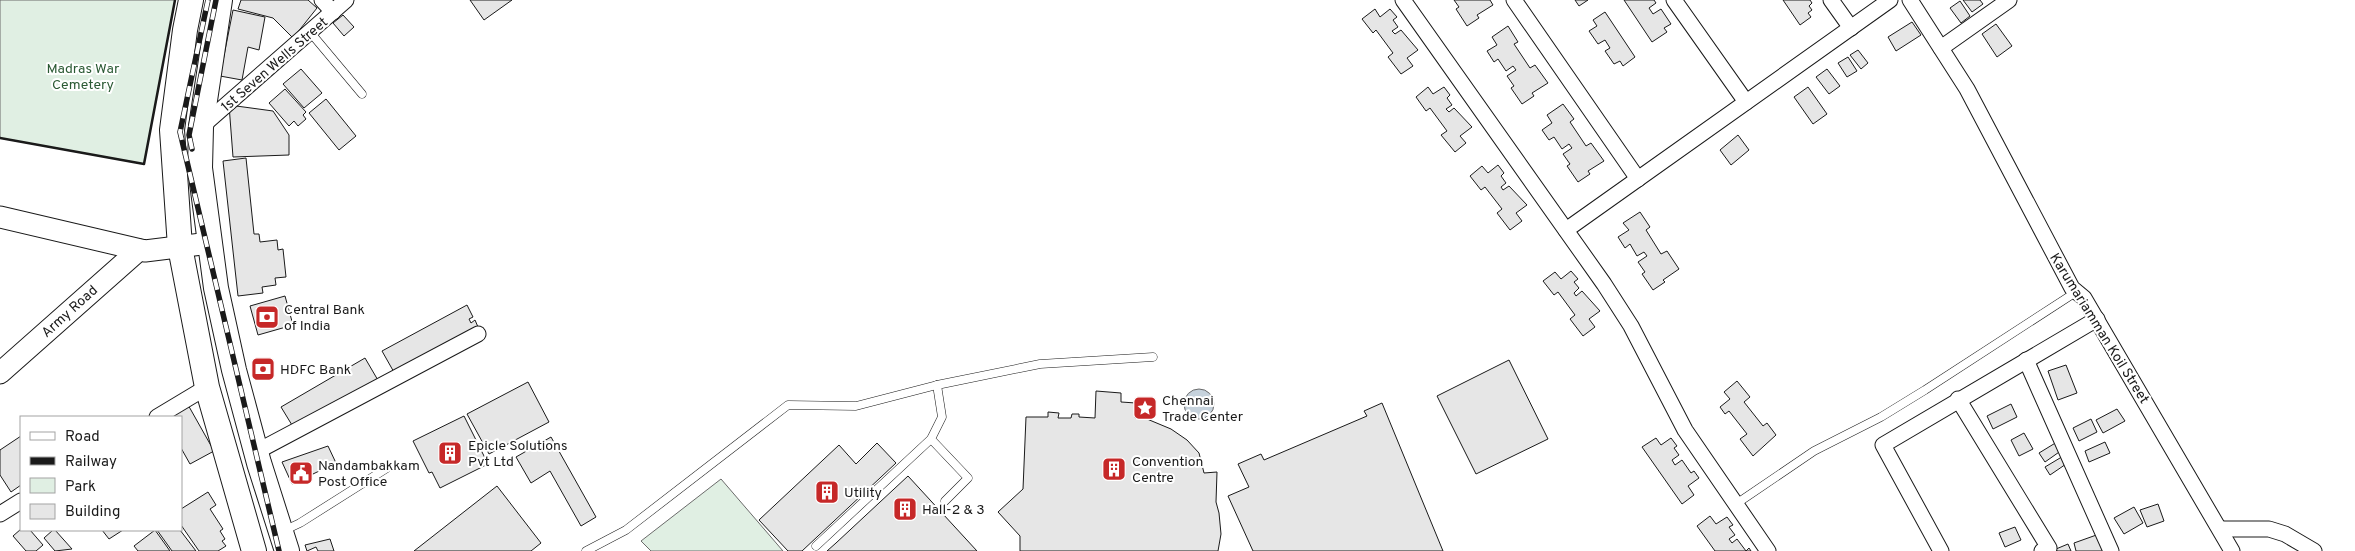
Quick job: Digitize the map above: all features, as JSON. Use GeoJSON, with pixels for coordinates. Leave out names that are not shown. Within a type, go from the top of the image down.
{"type":"FeatureCollection","features":[{"type":"Feature","properties":{"kind":"main road"},"geometry":{"type":"LineString","coordinates":[[191,0],[185,30],[172,130],[180,247],[206,387],[251,547]]}},
{"type":"Feature","properties":{"kind":"main road"},"geometry":{"type":"LineString","coordinates":[[220,0],[201,127],[200,168],[216,288],[232,361],[256,452],[284,542]]}},
{"type":"Feature","properties":{"kind":"main road"},"geometry":{"type":"LineString","coordinates":[[0,217],[139,250],[154,251],[210,243]]}},
{"type":"Feature","properties":{"kind":"main road","name":"Army Road"},"geometry":{"type":"LineString","coordinates":[[0,373],[139,250]]}},
{"type":"Feature","properties":{"kind":"main road"},"geometry":{"type":"LineString","coordinates":[[242,511],[272,503]]}},
{"type":"Feature","properties":{"kind":"street"},"geometry":{"type":"LineString","coordinates":[[322,0],[333,12]]}},
{"type":"Feature","properties":{"kind":"street","name":"1st Seven Wells Street"},"geometry":{"type":"LineString","coordinates":[[201,127],[346,0]]}},
{"type":"Feature","properties":{"kind":"street"},"geometry":{"type":"LineString","coordinates":[[1403,0],[1621,310],[1680,422],[1768,551]]}},
{"type":"Feature","properties":{"kind":"street"},"geometry":{"type":"LineString","coordinates":[[1514,0],[1638,179]]}},
{"type":"Feature","properties":{"kind":"street"},"geometry":{"type":"LineString","coordinates":[[1674,0],[1746,102]]}},
{"type":"Feature","properties":{"kind":"street"},"geometry":{"type":"LineString","coordinates":[[1831,0],[1851,28]]}},
{"type":"Feature","properties":{"kind":"street"},"geometry":{"type":"LineString","coordinates":[[1566,230],[1890,0]]}},
{"type":"Feature","properties":{"kind":"street","name":"Karumariamman Koil Street"},"geometry":{"type":"LineString","coordinates":[[1910,0],[1967,89],[2072,288],[2084,298],[2097,319],[2221,529],[2232,551]]}},
{"type":"Feature","properties":{"kind":"street"},"geometry":{"type":"LineString","coordinates":[[1941,48],[2009,0]]}},
{"type":"Feature","properties":{"kind":"street"},"geometry":{"type":"LineString","coordinates":[[1942,551],[1882,445],[2097,319]]}},
{"type":"Feature","properties":{"kind":"street"},"geometry":{"type":"LineString","coordinates":[[256,452],[478,334]]}},
{"type":"Feature","properties":{"kind":"street"},"geometry":{"type":"LineString","coordinates":[[2026,360],[2111,551]]}},
{"type":"Feature","properties":{"kind":"street"},"geometry":{"type":"LineString","coordinates":[[159,416],[206,387]]}},
{"type":"Feature","properties":{"kind":"street"},"geometry":{"type":"LineString","coordinates":[[1958,399],[2049,548],[2042,551]]}},
{"type":"Feature","properties":{"kind":"street"},"geometry":{"type":"LineString","coordinates":[[0,514],[20,502]]}},
{"type":"Feature","properties":{"kind":"street"},"geometry":{"type":"LineString","coordinates":[[2221,529],[2269,529],[2285,534],[2314,551]]}},
{"type":"Feature","properties":{"kind":"lane"},"geometry":{"type":"LineString","coordinates":[[310,32],[362,94]]}},
{"type":"Feature","properties":{"kind":"lane"},"geometry":{"type":"LineString","coordinates":[[1736,504],[1814,451],[1881,417],[2076,292]]}},
{"type":"Feature","properties":{"kind":"lane"},"geometry":{"type":"LineString","coordinates":[[586,551],[626,530],[788,405],[856,406],[937,385],[1040,364],[1153,357]]}},
{"type":"Feature","properties":{"kind":"lane"},"geometry":{"type":"LineString","coordinates":[[816,546],[931,439],[942,417],[937,385]]}},
{"type":"Feature","properties":{"kind":"lane"},"geometry":{"type":"LineString","coordinates":[[931,439],[968,478],[944,500]]}},
{"type":"Feature","properties":{"kind":"lane"},"geometry":{"type":"LineString","coordinates":[[284,542],[300,523],[387,468]]}},
{"type":"Feature","properties":{"kind":"green space","name":"Madras War Cemetery"},"geometry":{"type":"Polygon","coordinates":[[[0,0],[175,0],[144,164],[0,138],[0,0]]]}},
{"type":"Feature","properties":{"kind":"green space"},"geometry":{"type":"Polygon","coordinates":[[[721,479],[783,551],[651,551],[641,541],[721,479]]]}},
{"type":"Feature","properties":{"kind":"shaded area"},"geometry":{"type":"Polygon","coordinates":[[[1199,389],[1210,393],[1214,404],[1210,415],[1199,419],[1188,415],[1184,404],[1188,393],[1199,389]]]}},
{"type":"Feature","properties":{"kind":"building"},"geometry":{"type":"Polygon","coordinates":[[[241,0],[308,0],[317,8],[293,38],[273,18],[238,9],[241,0]]]}},
{"type":"Feature","properties":{"kind":"building"},"geometry":{"type":"Polygon","coordinates":[[[470,0],[512,0],[484,20],[470,0]]]}},
{"type":"Feature","properties":{"kind":"building"},"geometry":{"type":"Polygon","coordinates":[[[1454,0],[1490,0],[1493,5],[1477,15],[1479,18],[1467,26],[1456,9],[1459,7],[1454,0]]]}},
{"type":"Feature","properties":{"kind":"building"},"geometry":{"type":"Polygon","coordinates":[[[1575,0],[1588,0],[1579,6],[1575,0]]]}},
{"type":"Feature","properties":{"kind":"building"},"geometry":{"type":"Polygon","coordinates":[[[1624,0],[1654,0],[1656,3],[1649,8],[1653,14],[1661,9],[1671,24],[1664,28],[1667,32],[1652,42],[1624,0]]]}},
{"type":"Feature","properties":{"kind":"building"},"geometry":{"type":"Polygon","coordinates":[[[1783,0],[1810,0],[1812,3],[1809,6],[1812,10],[1808,13],[1811,17],[1800,25],[1783,0]]]}},
{"type":"Feature","properties":{"kind":"building"},"geometry":{"type":"Polygon","coordinates":[[[1963,0],[1980,0],[1983,4],[1972,12],[1963,0]]]}},
{"type":"Feature","properties":{"kind":"building"},"geometry":{"type":"Polygon","coordinates":[[[1960,1],[1970,16],[1961,23],[1950,8],[1960,1]]]}},
{"type":"Feature","properties":{"kind":"building"},"geometry":{"type":"Polygon","coordinates":[[[1375,9],[1380,17],[1390,9],[1397,17],[1393,20],[1398,27],[1392,31],[1395,34],[1401,30],[1418,50],[1407,58],[1413,66],[1401,74],[1388,57],[1393,53],[1376,30],[1373,33],[1362,19],[1375,9]]]}},
{"type":"Feature","properties":{"kind":"building"},"geometry":{"type":"Polygon","coordinates":[[[233,10],[265,17],[259,50],[248,47],[242,80],[220,76],[233,10]]]}},
{"type":"Feature","properties":{"kind":"building"},"geometry":{"type":"Polygon","coordinates":[[[1605,12],[1635,57],[1623,66],[1620,61],[1614,64],[1605,51],[1610,48],[1605,40],[1598,44],[1589,31],[1597,26],[1593,20],[1605,12]]]}},
{"type":"Feature","properties":{"kind":"building"},"geometry":{"type":"Polygon","coordinates":[[[343,15],[354,27],[344,36],[333,23],[343,15]]]}},
{"type":"Feature","properties":{"kind":"building"},"geometry":{"type":"Polygon","coordinates":[[[1912,22],[1921,35],[1896,51],[1888,37],[1912,22]]]}},
{"type":"Feature","properties":{"kind":"building"},"geometry":{"type":"Polygon","coordinates":[[[1996,24],[2012,46],[1997,57],[1982,34],[1996,24]]]}},
{"type":"Feature","properties":{"kind":"building"},"geometry":{"type":"Polygon","coordinates":[[[1508,26],[1518,42],[1514,44],[1530,68],[1535,65],[1548,83],[1532,93],[1534,96],[1522,104],[1511,88],[1514,86],[1507,76],[1516,70],[1513,66],[1506,71],[1498,59],[1494,62],[1487,51],[1497,45],[1492,37],[1508,26]]]}},
{"type":"Feature","properties":{"kind":"building"},"geometry":{"type":"Polygon","coordinates":[[[1858,50],[1868,63],[1861,69],[1850,55],[1858,50]]]}},
{"type":"Feature","properties":{"kind":"building"},"geometry":{"type":"Polygon","coordinates":[[[1848,57],[1857,71],[1847,77],[1838,63],[1848,57]]]}},
{"type":"Feature","properties":{"kind":"building"},"geometry":{"type":"Polygon","coordinates":[[[301,69],[322,93],[304,108],[283,84],[301,69]]]}},
{"type":"Feature","properties":{"kind":"building"},"geometry":{"type":"Polygon","coordinates":[[[1827,69],[1840,86],[1829,94],[1816,77],[1827,69]]]}},
{"type":"Feature","properties":{"kind":"building"},"geometry":{"type":"Polygon","coordinates":[[[1428,87],[1433,94],[1444,87],[1450,95],[1447,98],[1452,105],[1446,109],[1449,112],[1454,108],[1472,127],[1460,136],[1466,143],[1455,152],[1441,135],[1447,131],[1430,108],[1426,111],[1416,97],[1428,87]]]}},
{"type":"Feature","properties":{"kind":"building"},"geometry":{"type":"Polygon","coordinates":[[[1808,87],[1827,114],[1813,124],[1794,97],[1808,87]]]}},
{"type":"Feature","properties":{"kind":"building"},"geometry":{"type":"Polygon","coordinates":[[[285,89],[306,112],[303,115],[306,119],[298,126],[294,121],[289,126],[269,103],[285,89]]]}},
{"type":"Feature","properties":{"kind":"building"},"geometry":{"type":"Polygon","coordinates":[[[326,99],[356,136],[339,150],[309,113],[326,99]]]}},
{"type":"Feature","properties":{"kind":"building"},"geometry":{"type":"Polygon","coordinates":[[[1563,104],[1574,119],[1570,122],[1586,146],[1591,143],[1604,161],[1588,171],[1590,174],[1578,182],[1567,166],[1570,164],[1563,154],[1572,148],[1569,144],[1562,149],[1554,137],[1549,140],[1542,130],[1552,123],[1547,115],[1563,104]]]}},
{"type":"Feature","properties":{"kind":"building"},"geometry":{"type":"Polygon","coordinates":[[[229,105],[273,111],[289,135],[289,155],[233,157],[229,105]]]}},
{"type":"Feature","properties":{"kind":"building"},"geometry":{"type":"Polygon","coordinates":[[[1738,135],[1749,150],[1731,165],[1720,150],[1738,135]]]}},
{"type":"Feature","properties":{"kind":"building"},"geometry":{"type":"Polygon","coordinates":[[[246,158],[254,234],[259,234],[260,242],[277,240],[278,250],[283,249],[286,277],[275,278],[276,285],[262,287],[263,293],[238,296],[223,161],[246,158]]]}},
{"type":"Feature","properties":{"kind":"building"},"geometry":{"type":"Polygon","coordinates":[[[1498,165],[1504,173],[1501,176],[1506,183],[1501,187],[1503,190],[1509,186],[1527,205],[1516,213],[1522,221],[1510,230],[1497,213],[1502,209],[1485,187],[1481,190],[1470,176],[1482,166],[1488,173],[1498,165]]]}},
{"type":"Feature","properties":{"kind":"building"},"geometry":{"type":"Polygon","coordinates":[[[1640,212],[1650,227],[1646,230],[1661,254],[1667,251],[1679,269],[1653,290],[1642,274],[1645,272],[1638,262],[1647,256],[1644,252],[1637,256],[1630,244],[1625,248],[1618,237],[1629,230],[1623,223],[1640,212]]]}},
{"type":"Feature","properties":{"kind":"building"},"geometry":{"type":"Polygon","coordinates":[[[1571,271],[1578,279],[1574,282],[1579,288],[1574,293],[1576,296],[1582,291],[1600,311],[1589,319],[1595,327],[1583,336],[1570,319],[1575,315],[1558,292],[1554,295],[1543,281],[1555,272],[1561,279],[1571,271]]]}},
{"type":"Feature","properties":{"kind":"building"},"geometry":{"type":"Polygon","coordinates":[[[285,296],[293,325],[258,335],[250,306],[285,296]]]}},
{"type":"Feature","properties":{"kind":"building"},"geometry":{"type":"Polygon","coordinates":[[[467,305],[473,317],[469,319],[471,323],[475,320],[478,327],[395,374],[382,351],[467,305]]]}},
{"type":"Feature","properties":{"kind":"building"},"geometry":{"type":"Polygon","coordinates":[[[365,358],[379,382],[295,430],[281,407],[365,358]]]}},
{"type":"Feature","properties":{"kind":"building"},"geometry":{"type":"Polygon","coordinates":[[[1509,360],[1548,439],[1476,474],[1437,396],[1509,360]]]}},
{"type":"Feature","properties":{"kind":"building"},"geometry":{"type":"Polygon","coordinates":[[[2066,365],[2077,393],[2058,400],[2048,371],[2066,365]]]}},
{"type":"Feature","properties":{"kind":"building"},"geometry":{"type":"Polygon","coordinates":[[[1737,381],[1750,397],[1744,402],[1763,426],[1767,423],[1776,435],[1753,456],[1740,439],[1747,434],[1729,411],[1725,414],[1720,407],[1730,399],[1724,392],[1737,381]]]}},
{"type":"Feature","properties":{"kind":"building"},"geometry":{"type":"Polygon","coordinates":[[[528,382],[549,422],[489,454],[467,414],[528,382]]]}},
{"type":"Feature","properties":{"kind":"building","name":"Convention Centre"},"geometry":{"type":"Polygon","coordinates":[[[1096,391],[1121,393],[1121,402],[1136,403],[1135,418],[1147,419],[1171,429],[1187,440],[1199,453],[1204,473],[1217,472],[1216,502],[1221,534],[1218,551],[1020,551],[1020,536],[998,512],[1023,489],[1026,417],[1048,417],[1048,412],[1059,413],[1058,418],[1071,418],[1072,414],[1079,414],[1079,417],[1095,418],[1096,391]]]}},
{"type":"Feature","properties":{"kind":"building"},"geometry":{"type":"Polygon","coordinates":[[[187,403],[214,451],[190,464],[182,450],[182,416],[166,416],[187,403]]]}},
{"type":"Feature","properties":{"kind":"building"},"geometry":{"type":"Polygon","coordinates":[[[1382,403],[1443,551],[1253,551],[1228,496],[1249,487],[1238,464],[1261,454],[1264,460],[1367,416],[1364,411],[1382,403]]]}},
{"type":"Feature","properties":{"kind":"building"},"geometry":{"type":"Polygon","coordinates":[[[2011,404],[2017,417],[1993,429],[1987,416],[2011,404]]]}},
{"type":"Feature","properties":{"kind":"building"},"geometry":{"type":"Polygon","coordinates":[[[2117,409],[2125,421],[2103,433],[2096,420],[2117,409]]]}},
{"type":"Feature","properties":{"kind":"building","name":"Epicle Solutions Pvt Ltd"},"geometry":{"type":"Polygon","coordinates":[[[464,416],[488,464],[440,488],[432,472],[429,473],[413,441],[464,416]]]}},
{"type":"Feature","properties":{"kind":"building"},"geometry":{"type":"Polygon","coordinates":[[[2091,419],[2097,432],[2079,441],[2073,428],[2091,419]]]}},
{"type":"Feature","properties":{"kind":"building"},"geometry":{"type":"Polygon","coordinates":[[[2024,433],[2033,449],[2019,456],[2011,440],[2024,433]]]}},
{"type":"Feature","properties":{"kind":"building"},"geometry":{"type":"Polygon","coordinates":[[[20,437],[20,486],[11,492],[0,475],[0,450],[20,437]]]}},
{"type":"Feature","properties":{"kind":"building"},"geometry":{"type":"Polygon","coordinates":[[[551,437],[596,517],[581,526],[550,471],[531,483],[516,457],[551,437]]]}},
{"type":"Feature","properties":{"kind":"building"},"geometry":{"type":"Polygon","coordinates":[[[1656,438],[1661,445],[1671,438],[1677,446],[1674,448],[1679,455],[1672,460],[1675,465],[1682,460],[1691,473],[1694,471],[1699,478],[1688,486],[1694,495],[1682,504],[1642,447],[1656,438]]]}},
{"type":"Feature","properties":{"kind":"building"},"geometry":{"type":"Polygon","coordinates":[[[2057,442],[2062,450],[2045,462],[2039,453],[2057,442]]]}},
{"type":"Feature","properties":{"kind":"building"},"geometry":{"type":"Polygon","coordinates":[[[2105,442],[2110,453],[2089,462],[2085,451],[2105,442]]]}},
{"type":"Feature","properties":{"kind":"building","name":"Utility"},"geometry":{"type":"Polygon","coordinates":[[[877,443],[896,463],[802,551],[788,551],[759,520],[839,445],[856,464],[877,443]]]}},
{"type":"Feature","properties":{"kind":"building","name":"Nandambakkam Post Office"},"geometry":{"type":"Polygon","coordinates":[[[328,446],[336,463],[292,484],[282,462],[328,446]]]}},
{"type":"Feature","properties":{"kind":"building"},"geometry":{"type":"Polygon","coordinates":[[[2065,455],[2069,462],[2050,475],[2045,467],[2065,455]]]}},
{"type":"Feature","properties":{"kind":"building","name":"Hall-2 & 3"},"geometry":{"type":"Polygon","coordinates":[[[908,476],[977,551],[827,551],[836,543],[908,476]]]}},
{"type":"Feature","properties":{"kind":"building"},"geometry":{"type":"Polygon","coordinates":[[[497,486],[541,543],[531,551],[414,551],[497,486]]]}},
{"type":"Feature","properties":{"kind":"building"},"geometry":{"type":"Polygon","coordinates":[[[208,492],[216,505],[210,509],[223,529],[220,531],[225,539],[222,541],[226,546],[218,551],[199,551],[182,526],[182,508],[208,492]]]}},
{"type":"Feature","properties":{"kind":"building"},"geometry":{"type":"Polygon","coordinates":[[[2158,504],[2164,521],[2147,527],[2140,510],[2158,504]]]}},
{"type":"Feature","properties":{"kind":"building"},"geometry":{"type":"Polygon","coordinates":[[[2134,507],[2143,523],[2124,534],[2114,518],[2134,507]]]}},
{"type":"Feature","properties":{"kind":"building"},"geometry":{"type":"Polygon","coordinates":[[[1710,516],[1716,524],[1727,517],[1733,525],[1729,527],[1735,535],[1729,539],[1732,543],[1737,539],[1746,551],[1715,551],[1697,526],[1710,516]]]}},
{"type":"Feature","properties":{"kind":"building"},"geometry":{"type":"Polygon","coordinates":[[[2015,527],[2021,540],[2005,547],[1999,533],[2015,527]]]}},
{"type":"Feature","properties":{"kind":"building"},"geometry":{"type":"Polygon","coordinates":[[[20,530],[31,531],[43,545],[36,551],[26,551],[13,536],[20,530]]]}},
{"type":"Feature","properties":{"kind":"building"},"geometry":{"type":"Polygon","coordinates":[[[52,531],[56,531],[72,549],[55,551],[44,538],[52,531]]]}},
{"type":"Feature","properties":{"kind":"building"},"geometry":{"type":"Polygon","coordinates":[[[103,531],[121,531],[109,539],[103,531]]]}},
{"type":"Feature","properties":{"kind":"building"},"geometry":{"type":"Polygon","coordinates":[[[156,531],[170,551],[138,551],[134,546],[156,531]]]}},
{"type":"Feature","properties":{"kind":"building"},"geometry":{"type":"Polygon","coordinates":[[[158,531],[181,531],[196,551],[172,551],[158,531]]]}},
{"type":"Feature","properties":{"kind":"building"},"geometry":{"type":"Polygon","coordinates":[[[2102,533],[2108,551],[2076,551],[2074,543],[2102,533]]]}},
{"type":"Feature","properties":{"kind":"building"},"geometry":{"type":"Polygon","coordinates":[[[330,539],[334,551],[318,551],[316,547],[307,551],[305,545],[330,539]]]}},
{"type":"Feature","properties":{"kind":"building"},"geometry":{"type":"Polygon","coordinates":[[[2068,544],[2071,551],[2057,551],[2056,549],[2068,544]]]}},
{"type":"Feature","properties":{"kind":"railway"},"geometry":{"type":"LineString","coordinates":[[208,0],[180,132],[279,551]]}},
{"type":"Feature","properties":{"kind":"railway"},"geometry":{"type":"LineString","coordinates":[[192,149],[189,135],[216,0]]}},
{"type":"Feature","properties":{"kind":"wall"},"geometry":{"type":"LineString","coordinates":[[0,138],[144,164],[175,0]]}},
{"type":"Feature","properties":{"kind":"place","name":"Central Bank of India"},"geometry":{"type":"Point","coordinates":[267,317]}},
{"type":"Feature","properties":{"kind":"place","name":"HDFC Bank"},"geometry":{"type":"Point","coordinates":[263,369]}},
{"type":"Feature","properties":{"kind":"place","name":"Chennai Trade Center"},"geometry":{"type":"Point","coordinates":[1145,408]}},
{"type":"Feature","properties":{"kind":"place","name":"Epicle Solutions Pvt Ltd"},"geometry":{"type":"Point","coordinates":[450,453]}},
{"type":"Feature","properties":{"kind":"place","name":"Convention Centre"},"geometry":{"type":"Point","coordinates":[1114,469]}},
{"type":"Feature","properties":{"kind":"place","name":"Nandambakkam Post Office"},"geometry":{"type":"Point","coordinates":[301,473]}},
{"type":"Feature","properties":{"kind":"place","name":"Utility"},"geometry":{"type":"Point","coordinates":[827,492]}},
{"type":"Feature","properties":{"kind":"place","name":"Hall-2 & 3"},"geometry":{"type":"Point","coordinates":[905,509]}}]}
